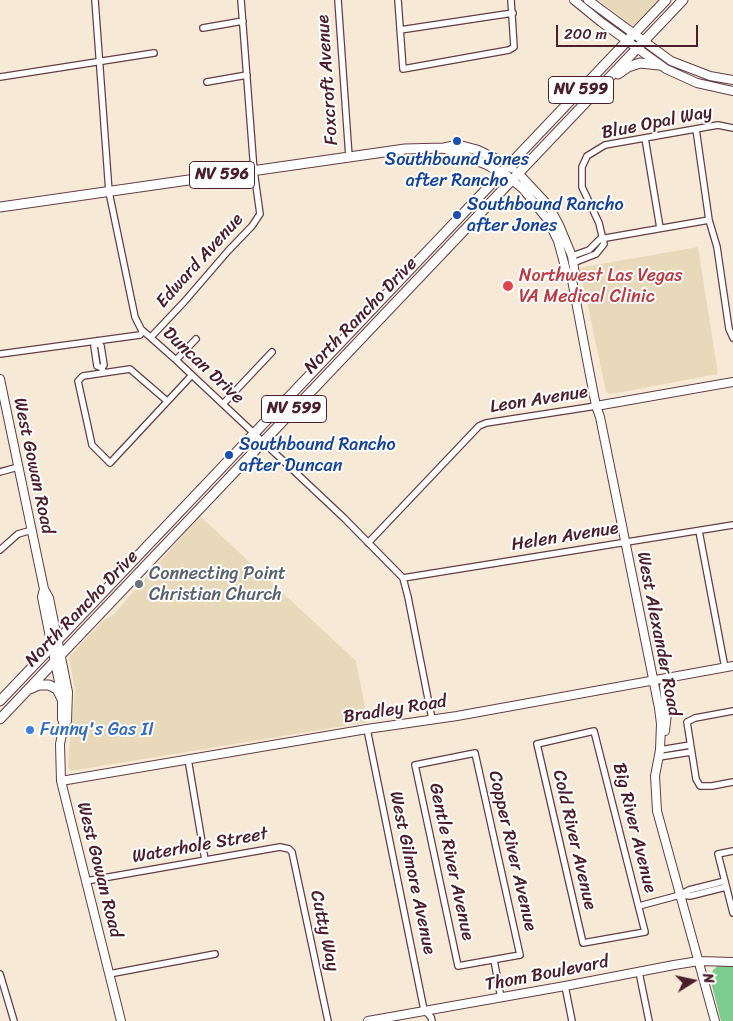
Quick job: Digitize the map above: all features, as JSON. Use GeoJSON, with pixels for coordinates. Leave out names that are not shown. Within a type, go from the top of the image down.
{"type":"FeatureCollection","features":[{"type":"Feature","properties":{"kind":"main road","name":"North Rancho Drive"},"geometry":{"type":"LineString","coordinates":[[0,701],[666,0]]}},
{"type":"Feature","properties":{"kind":"main road","name":"North Rancho Drive"},"geometry":{"type":"LineString","coordinates":[[0,719],[683,0]]}},
{"type":"Feature","properties":{"kind":"main road"},"geometry":{"type":"LineString","coordinates":[[603,84],[637,64],[659,65]]}},
{"type":"Feature","properties":{"kind":"main road","name":"NV 596"},"geometry":{"type":"LineString","coordinates":[[0,208],[349,157],[458,145],[477,150],[515,177]]}},
{"type":"Feature","properties":{"kind":"main road"},"geometry":{"type":"LineString","coordinates":[[168,543],[167,535],[175,526],[179,513]]}},
{"type":"Feature","properties":{"kind":"main road"},"geometry":{"type":"LineString","coordinates":[[150,543],[155,555]]}},
{"type":"Feature","properties":{"kind":"main road"},"geometry":{"type":"LineString","coordinates":[[27,690],[39,685],[49,685],[56,689],[63,701]]}},
{"type":"Feature","properties":{"kind":"street","name":"Duncan Drive"},"geometry":{"type":"LineString","coordinates":[[95,0],[109,192],[134,317],[143,331],[344,518],[403,578]]}},
{"type":"Feature","properties":{"kind":"street"},"geometry":{"type":"LineString","coordinates":[[242,0],[254,171]]}},
{"type":"Feature","properties":{"kind":"street","name":"Foxcroft Avenue"},"geometry":{"type":"LineString","coordinates":[[338,0],[349,157]]}},
{"type":"Feature","properties":{"kind":"street"},"geometry":{"type":"LineString","coordinates":[[398,0],[403,69],[509,50],[514,47],[511,0]]}},
{"type":"Feature","properties":{"kind":"street"},"geometry":{"type":"LineString","coordinates":[[574,0],[601,22],[631,38]]}},
{"type":"Feature","properties":{"kind":"street"},"geometry":{"type":"LineString","coordinates":[[588,0],[640,45],[659,65],[697,83],[733,91]]}},
{"type":"Feature","properties":{"kind":"street"},"geometry":{"type":"LineString","coordinates":[[400,30],[513,13]]}},
{"type":"Feature","properties":{"kind":"street"},"geometry":{"type":"LineString","coordinates":[[203,28],[243,21]]}},
{"type":"Feature","properties":{"kind":"street"},"geometry":{"type":"LineString","coordinates":[[640,45],[683,67],[710,76],[733,80]]}},
{"type":"Feature","properties":{"kind":"street"},"geometry":{"type":"LineString","coordinates":[[0,77],[154,53]]}},
{"type":"Feature","properties":{"kind":"street"},"geometry":{"type":"LineString","coordinates":[[208,82],[247,75]]}},
{"type":"Feature","properties":{"kind":"street","name":"Blue Opal Way"},"geometry":{"type":"LineString","coordinates":[[602,239],[599,223],[582,187],[582,168],[587,156],[605,145],[718,125],[733,128]]}},
{"type":"Feature","properties":{"kind":"street"},"geometry":{"type":"LineString","coordinates":[[696,129],[709,220],[717,247],[729,329],[733,338]]}},
{"type":"Feature","properties":{"kind":"street"},"geometry":{"type":"LineString","coordinates":[[645,138],[660,228]]}},
{"type":"Feature","properties":{"kind":"street","name":"Edward Avenue"},"geometry":{"type":"LineString","coordinates":[[151,337],[252,226],[260,214],[254,171]]}},
{"type":"Feature","properties":{"kind":"street","name":"West Alexander Road"},"geometry":{"type":"LineString","coordinates":[[515,177],[548,206],[563,233],[575,274],[572,280]]}},
{"type":"Feature","properties":{"kind":"street","name":"West Alexander Road"},"geometry":{"type":"LineString","coordinates":[[515,177],[551,225],[558,241],[567,274],[572,280],[596,406],[600,417],[659,708],[660,750],[655,776],[656,811],[715,1021]]}},
{"type":"Feature","properties":{"kind":"street"},"geometry":{"type":"LineString","coordinates":[[572,259],[596,254],[604,244],[602,239],[709,220]]}},
{"type":"Feature","properties":{"kind":"street"},"geometry":{"type":"LineString","coordinates":[[0,354],[98,342],[140,335],[143,331]]}},
{"type":"Feature","properties":{"kind":"street"},"geometry":{"type":"LineString","coordinates":[[176,360],[196,339]]}},
{"type":"Feature","properties":{"kind":"street"},"geometry":{"type":"LineString","coordinates":[[98,342],[94,346],[97,366],[102,370]]}},
{"type":"Feature","properties":{"kind":"street"},"geometry":{"type":"LineString","coordinates":[[223,404],[272,352]]}},
{"type":"Feature","properties":{"kind":"street"},"geometry":{"type":"LineString","coordinates":[[167,401],[130,368],[102,370],[83,376],[78,381],[92,445],[110,463],[192,375]]}},
{"type":"Feature","properties":{"kind":"street","name":"West Gowan Road"},"geometry":{"type":"LineString","coordinates":[[0,379],[44,589],[42,597],[68,700],[67,721],[64,725],[60,744],[61,781],[121,1021]]}},
{"type":"Feature","properties":{"kind":"street","name":"Leon Avenue"},"geometry":{"type":"LineString","coordinates":[[368,543],[479,426],[733,382]]}},
{"type":"Feature","properties":{"kind":"street"},"geometry":{"type":"LineString","coordinates":[[0,472],[18,467]]}},
{"type":"Feature","properties":{"kind":"street","name":"Helen Avenue"},"geometry":{"type":"LineString","coordinates":[[403,578],[733,525]]}},
{"type":"Feature","properties":{"kind":"street"},"geometry":{"type":"LineString","coordinates":[[0,550],[18,534],[32,530]]}},
{"type":"Feature","properties":{"kind":"street"},"geometry":{"type":"LineString","coordinates":[[699,531],[729,667]]}},
{"type":"Feature","properties":{"kind":"street"},"geometry":{"type":"LineString","coordinates":[[403,578],[432,719]]}},
{"type":"Feature","properties":{"kind":"street","name":"West Gowan Road"},"geometry":{"type":"LineString","coordinates":[[58,657],[63,701],[62,720],[64,725]]}},
{"type":"Feature","properties":{"kind":"street","name":"Bradley Road"},"geometry":{"type":"LineString","coordinates":[[61,781],[367,729],[457,716],[729,667]]}},
{"type":"Feature","properties":{"kind":"street"},"geometry":{"type":"LineString","coordinates":[[660,750],[666,730],[667,713],[664,686],[671,678]]}},
{"type":"Feature","properties":{"kind":"street"},"geometry":{"type":"LineString","coordinates":[[733,711],[695,718],[687,722],[696,779],[700,786],[733,782]]}},
{"type":"Feature","properties":{"kind":"street","name":"West Gilmore Avenue"},"geometry":{"type":"LineString","coordinates":[[367,729],[424,1010],[431,1017],[432,1021]]}},
{"type":"Feature","properties":{"kind":"street","name":"Cold River Avenue"},"geometry":{"type":"LineString","coordinates":[[594,731],[537,744],[582,943],[645,932]]}},
{"type":"Feature","properties":{"kind":"street","name":"Big River Avenue"},"geometry":{"type":"LineString","coordinates":[[594,731],[645,932]]}},
{"type":"Feature","properties":{"kind":"street"},"geometry":{"type":"LineString","coordinates":[[660,750],[690,745]]}},
{"type":"Feature","properties":{"kind":"street"},"geometry":{"type":"LineString","coordinates":[[660,750],[691,752]]}},
{"type":"Feature","properties":{"kind":"street","name":"Gentle River Avenue"},"geometry":{"type":"LineString","coordinates":[[475,753],[415,765],[458,966],[494,960]]}},
{"type":"Feature","properties":{"kind":"street","name":"Copper River Avenue"},"geometry":{"type":"LineString","coordinates":[[475,753],[520,955],[494,960]]}},
{"type":"Feature","properties":{"kind":"street"},"geometry":{"type":"LineString","coordinates":[[188,759],[206,860]]}},
{"type":"Feature","properties":{"kind":"street","name":"Waterhole Street"},"geometry":{"type":"LineString","coordinates":[[86,881],[280,847],[289,849]]}},
{"type":"Feature","properties":{"kind":"street","name":"Cutty Way"},"geometry":{"type":"LineString","coordinates":[[289,849],[292,852],[328,1021]]}},
{"type":"Feature","properties":{"kind":"street"},"geometry":{"type":"LineString","coordinates":[[733,851],[718,854],[733,913]]}},
{"type":"Feature","properties":{"kind":"street"},"geometry":{"type":"LineString","coordinates":[[639,906],[680,895],[690,896],[725,884]]}},
{"type":"Feature","properties":{"kind":"street"},"geometry":{"type":"LineString","coordinates":[[109,974],[215,954]]}},
{"type":"Feature","properties":{"kind":"street"},"geometry":{"type":"LineString","coordinates":[[494,960],[501,998]]}},
{"type":"Feature","properties":{"kind":"street","name":"Thom Boulevard"},"geometry":{"type":"LineString","coordinates":[[368,1021],[699,962],[733,962]]}},
{"type":"Feature","properties":{"kind":"street"},"geometry":{"type":"LineString","coordinates":[[639,972],[650,1021]]}},
{"type":"Feature","properties":{"kind":"street"},"geometry":{"type":"LineString","coordinates":[[0,974],[14,1021]]}},
{"type":"Feature","properties":{"kind":"street"},"geometry":{"type":"LineString","coordinates":[[565,986],[572,1021]]}},
{"type":"Feature","properties":{"kind":"shaded area"},"geometry":{"type":"Polygon","coordinates":[[[598,0],[659,0],[635,25],[632,25],[598,0]]]}},
{"type":"Feature","properties":{"kind":"shaded area"},"geometry":{"type":"Polygon","coordinates":[[[698,247],[718,374],[611,394],[606,392],[585,292],[578,268],[698,247]]]}},
{"type":"Feature","properties":{"kind":"shaded area"},"geometry":{"type":"Polygon","coordinates":[[[200,516],[356,661],[368,722],[71,771],[68,768],[75,691],[69,657],[103,621],[113,615],[200,516]]]}},
{"type":"Feature","properties":{"kind":"green space"},"geometry":{"type":"Polygon","coordinates":[[[719,965],[733,966],[733,1021],[721,1021],[710,978],[713,970],[719,965]]]}},
{"type":"Feature","properties":{"kind":"place","name":"Southbound Jones after Rancho"},"geometry":{"type":"Point","coordinates":[457,141]}},
{"type":"Feature","properties":{"kind":"place","name":"Southbound Rancho after Jones"},"geometry":{"type":"Point","coordinates":[457,215]}},
{"type":"Feature","properties":{"kind":"place","name":"Northwest Las Vegas VA Medical Clinic"},"geometry":{"type":"Point","coordinates":[508,286]}},
{"type":"Feature","properties":{"kind":"place","name":"Southbound Rancho after Duncan"},"geometry":{"type":"Point","coordinates":[229,455]}},
{"type":"Feature","properties":{"kind":"place","name":"Connecting Point Christian Church"},"geometry":{"type":"Point","coordinates":[139,584]}},
{"type":"Feature","properties":{"kind":"place","name":"Funny's Gas II"},"geometry":{"type":"Point","coordinates":[30,730]}}]}
